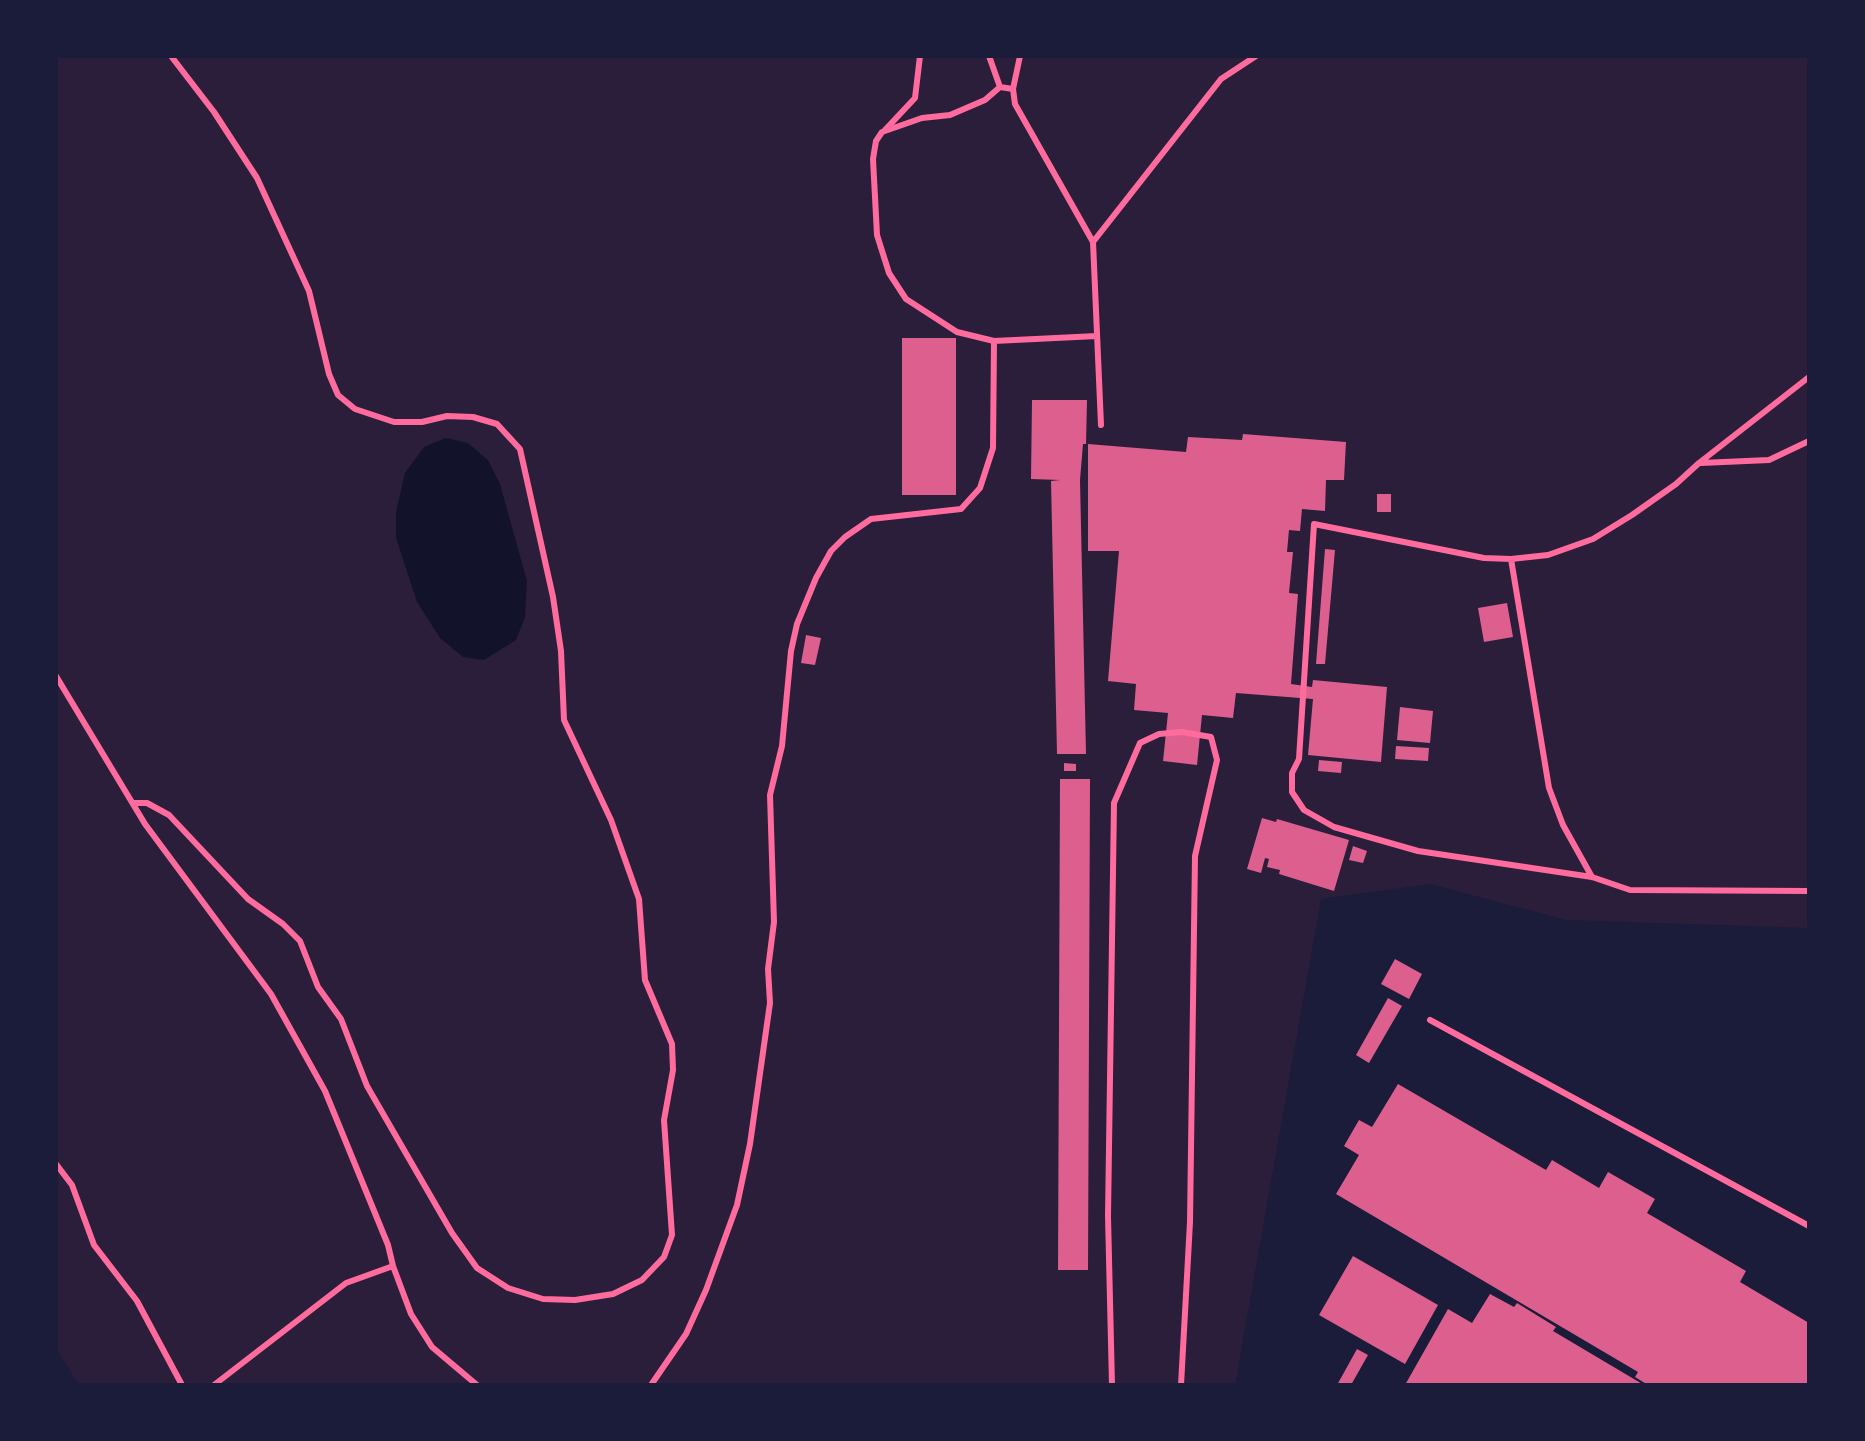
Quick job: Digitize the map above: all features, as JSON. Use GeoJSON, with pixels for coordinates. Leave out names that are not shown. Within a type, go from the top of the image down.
{"type":"FeatureCollection","features":[{"type":"Feature","properties":{"kind":"lane"},"geometry":{"type":"LineString","coordinates":[[133,803],[147,803],[169,815],[248,899],[283,924],[300,941],[318,987],[341,1019],[367,1086],[452,1233],[477,1268],[508,1288],[543,1299],[575,1300],[613,1294],[642,1280],[664,1257],[672,1235],[664,1120],[673,1070],[672,1044],[645,980],[639,899],[611,820],[564,720],[561,651],[553,597],[520,449],[497,424],[473,417],[447,416],[422,422],[394,422],[355,409],[338,395],[329,374],[309,291],[257,178],[214,112],[171,56]]}},
{"type":"Feature","properties":{"kind":"lane"},"geometry":{"type":"LineString","coordinates":[[920,56],[915,98],[882,132],[876,141],[873,159],[877,235],[889,273],[906,299],[957,332],[994,341],[1097,336]]}},
{"type":"Feature","properties":{"kind":"lane"},"geometry":{"type":"LineString","coordinates":[[989,56],[1000,87]]}},
{"type":"Feature","properties":{"kind":"lane"},"geometry":{"type":"LineString","coordinates":[[1020,56],[1013,89],[1015,104],[1093,242],[1101,425]]}},
{"type":"Feature","properties":{"kind":"lane"},"geometry":{"type":"LineString","coordinates":[[1093,242],[1221,79],[1256,56]]}},
{"type":"Feature","properties":{"kind":"lane"},"geometry":{"type":"LineString","coordinates":[[882,132],[922,118],[950,115],[985,100],[1000,87],[1013,89]]}},
{"type":"Feature","properties":{"kind":"lane"},"geometry":{"type":"LineString","coordinates":[[651,1385],[686,1334],[706,1290],[737,1205],[750,1144],[770,1003],[768,969],[774,922],[770,795],[782,746],[791,651],[797,624],[816,578],[831,551],[845,537],[871,519],[961,509],[980,488],[993,448],[994,341]]}},
{"type":"Feature","properties":{"kind":"lane"},"geometry":{"type":"LineString","coordinates":[[1809,377],[1676,484],[1593,539],[1548,555],[1484,558],[1314,524],[1299,759],[1292,773],[1292,792],[1304,810],[1334,827],[1418,851],[1592,877],[1630,890],[1809,891]]}},
{"type":"Feature","properties":{"kind":"lane"},"geometry":{"type":"LineString","coordinates":[[1699,463],[1769,460],[1809,441]]}},
{"type":"Feature","properties":{"kind":"lane"},"geometry":{"type":"LineString","coordinates":[[1511,559],[1549,788],[1563,825],[1592,877]]}},
{"type":"Feature","properties":{"kind":"lane"},"geometry":{"type":"LineString","coordinates":[[56,676],[133,803],[271,994],[325,1091],[388,1245],[411,1314],[432,1347],[477,1385]]}},
{"type":"Feature","properties":{"kind":"lane"},"geometry":{"type":"LineString","coordinates":[[1112,1385],[1108,1216],[1114,803],[1140,743],[1159,734],[1182,732],[1211,737],[1217,760],[1195,856],[1190,1222],[1181,1385]]}},
{"type":"Feature","properties":{"kind":"lane"},"geometry":{"type":"LineString","coordinates":[[1430,1020],[1809,1226]]}},
{"type":"Feature","properties":{"kind":"lane"},"geometry":{"type":"LineString","coordinates":[[56,1164],[72,1185],[94,1245],[137,1301],[182,1385]]}},
{"type":"Feature","properties":{"kind":"lane"},"geometry":{"type":"LineString","coordinates":[[214,1385],[346,1283],[393,1266]]}},
{"type":"Feature","properties":{"kind":"shaded area"},"geometry":{"type":"Polygon","coordinates":[[[56,56],[1809,56],[1809,928],[1566,920],[1430,884],[1321,899],[1235,1385],[79,1385],[56,1349],[56,56]]]}},
{"type":"Feature","properties":{"kind":"shaded area"},"geometry":{"type":"Polygon","coordinates":[[[446,438],[468,443],[488,460],[500,484],[527,581],[525,617],[516,640],[484,660],[463,657],[440,638],[417,602],[396,538],[396,512],[405,473],[424,447],[446,438]]]}},
{"type":"Feature","properties":{"kind":"building"},"geometry":{"type":"Polygon","coordinates":[[[902,338],[956,338],[956,495],[902,495],[902,338]]]}},
{"type":"Feature","properties":{"kind":"building"},"geometry":{"type":"Polygon","coordinates":[[[1032,400],[1087,400],[1086,444],[1083,444],[1080,480],[1086,754],[1057,754],[1051,481],[1060,480],[1031,479],[1032,400]]]}},
{"type":"Feature","properties":{"kind":"building"},"geometry":{"type":"Polygon","coordinates":[[[1243,434],[1346,442],[1344,480],[1326,480],[1325,511],[1302,509],[1300,531],[1289,530],[1287,552],[1293,552],[1289,593],[1298,594],[1291,684],[1312,687],[1313,680],[1387,687],[1381,762],[1308,755],[1313,699],[1236,693],[1233,718],[1202,715],[1197,765],[1163,761],[1168,713],[1134,710],[1136,684],[1108,681],[1119,551],[1088,551],[1088,444],[1186,452],[1188,437],[1242,440],[1243,434]]]}},
{"type":"Feature","properties":{"kind":"building"},"geometry":{"type":"Polygon","coordinates":[[[1377,494],[1391,494],[1391,512],[1377,512],[1377,494]]]}},
{"type":"Feature","properties":{"kind":"building"},"geometry":{"type":"Polygon","coordinates":[[[1325,549],[1335,550],[1325,664],[1316,664],[1325,549]]]}},
{"type":"Feature","properties":{"kind":"building"},"geometry":{"type":"Polygon","coordinates":[[[1507,603],[1513,637],[1484,642],[1478,608],[1507,603]]]}},
{"type":"Feature","properties":{"kind":"building"},"geometry":{"type":"Polygon","coordinates":[[[806,635],[821,638],[815,665],[801,663],[806,635]]]}},
{"type":"Feature","properties":{"kind":"building"},"geometry":{"type":"Polygon","coordinates":[[[1400,707],[1433,711],[1430,743],[1397,740],[1400,707]]]}},
{"type":"Feature","properties":{"kind":"building"},"geometry":{"type":"Polygon","coordinates":[[[1396,746],[1429,748],[1428,761],[1395,759],[1396,746]]]}},
{"type":"Feature","properties":{"kind":"building"},"geometry":{"type":"Polygon","coordinates":[[[1319,760],[1342,762],[1341,773],[1318,771],[1319,760]]]}},
{"type":"Feature","properties":{"kind":"building"},"geometry":{"type":"Polygon","coordinates":[[[1064,763],[1076,764],[1076,771],[1064,771],[1064,763]]]}},
{"type":"Feature","properties":{"kind":"building"},"geometry":{"type":"Polygon","coordinates":[[[1060,779],[1090,779],[1088,1270],[1058,1270],[1060,779]]]}},
{"type":"Feature","properties":{"kind":"building"},"geometry":{"type":"Polygon","coordinates":[[[1262,818],[1276,822],[1277,819],[1349,840],[1334,891],[1279,874],[1280,870],[1267,867],[1269,859],[1265,858],[1261,873],[1247,869],[1262,818]]]}},
{"type":"Feature","properties":{"kind":"building"},"geometry":{"type":"Polygon","coordinates":[[[1353,846],[1367,851],[1363,863],[1349,860],[1353,846]]]}},
{"type":"Feature","properties":{"kind":"building"},"geometry":{"type":"Polygon","coordinates":[[[1395,959],[1422,974],[1409,999],[1381,984],[1395,959]]]}},
{"type":"Feature","properties":{"kind":"building"},"geometry":{"type":"Polygon","coordinates":[[[1388,998],[1402,1006],[1369,1063],[1356,1055],[1388,998]]]}},
{"type":"Feature","properties":{"kind":"building"},"geometry":{"type":"Polygon","coordinates":[[[1398,1084],[1546,1170],[1552,1160],[1599,1188],[1608,1172],[1655,1199],[1647,1213],[1746,1271],[1740,1282],[1809,1323],[1809,1385],[1648,1385],[1635,1377],[1638,1372],[1336,1194],[1359,1155],[1344,1146],[1359,1120],[1372,1127],[1398,1084]]]}},
{"type":"Feature","properties":{"kind":"building"},"geometry":{"type":"Polygon","coordinates":[[[1353,1256],[1438,1305],[1405,1364],[1319,1315],[1353,1256]]]}},
{"type":"Feature","properties":{"kind":"building"},"geometry":{"type":"Polygon","coordinates":[[[1490,1294],[1514,1307],[1517,1303],[1556,1327],[1553,1331],[1644,1385],[1405,1385],[1448,1309],[1472,1323],[1490,1294]]]}},
{"type":"Feature","properties":{"kind":"building"},"geometry":{"type":"Polygon","coordinates":[[[1357,1349],[1368,1355],[1351,1385],[1337,1385],[1357,1349]]]}}]}
